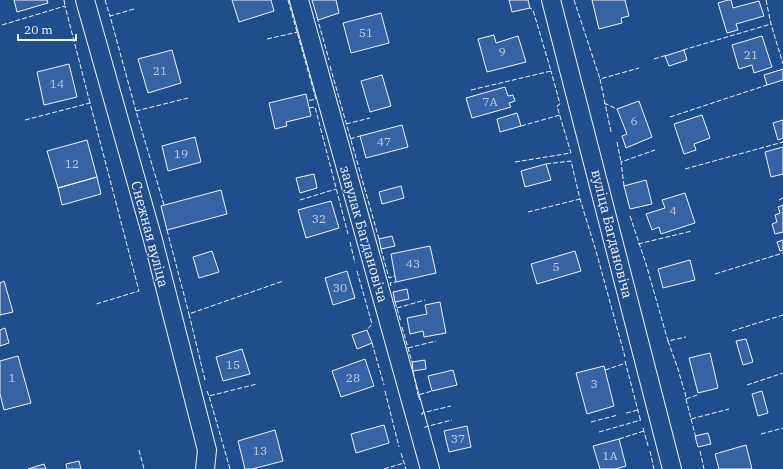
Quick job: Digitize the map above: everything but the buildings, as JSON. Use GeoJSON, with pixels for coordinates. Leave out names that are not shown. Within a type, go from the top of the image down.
{"type":"FeatureCollection","features":[{"type":"Feature","properties":{"kind":"street","name":"Снежная вуліца"},"geometry":{"type":"LineString","coordinates":[[84,0],[159,263],[207,450],[205,469]]}},
{"type":"Feature","properties":{"kind":"street","name":"завулак Багдановіча"},"geometry":{"type":"LineString","coordinates":[[299,0],[430,469]]}},
{"type":"Feature","properties":{"kind":"street","name":"вуліца Багдановіча"},"geometry":{"type":"LineString","coordinates":[[551,0],[672,469]]}},
{"type":"Feature","properties":{"kind":"fence"},"geometry":{"type":"LineString","coordinates":[[64,0],[65,6]]}},
{"type":"Feature","properties":{"kind":"fence"},"geometry":{"type":"LineString","coordinates":[[105,0],[110,16]]}},
{"type":"Feature","properties":{"kind":"fence"},"geometry":{"type":"LineString","coordinates":[[288,0],[316,99],[307,101]]}},
{"type":"Feature","properties":{"kind":"fence"},"geometry":{"type":"LineString","coordinates":[[574,0],[600,79]]}},
{"type":"Feature","properties":{"kind":"fence"},"geometry":{"type":"LineString","coordinates":[[766,0],[771,24],[783,64]]}},
{"type":"Feature","properties":{"kind":"fence"},"geometry":{"type":"LineString","coordinates":[[2,25],[65,6],[90,103]]}},
{"type":"Feature","properties":{"kind":"fence"},"geometry":{"type":"LineString","coordinates":[[471,90],[551,71],[533,10],[530,8]]}},
{"type":"Feature","properties":{"kind":"fence"},"geometry":{"type":"LineString","coordinates":[[134,9],[110,16],[136,111]]}},
{"type":"Feature","properties":{"kind":"fence"},"geometry":{"type":"LineString","coordinates":[[317,17],[329,60]]}},
{"type":"Feature","properties":{"kind":"fence"},"geometry":{"type":"LineString","coordinates":[[683,50],[771,24]]}},
{"type":"Feature","properties":{"kind":"fence"},"geometry":{"type":"LineString","coordinates":[[267,39],[298,32]]}},
{"type":"Feature","properties":{"kind":"fence"},"geometry":{"type":"LineString","coordinates":[[654,59],[667,55]]}},
{"type":"Feature","properties":{"kind":"fence"},"geometry":{"type":"LineString","coordinates":[[330,66],[379,239]]}},
{"type":"Feature","properties":{"kind":"fence"},"geometry":{"type":"LineString","coordinates":[[611,132],[600,79],[639,68]]}},
{"type":"Feature","properties":{"kind":"fence"},"geometry":{"type":"LineString","coordinates":[[515,162],[571,153],[557,106],[560,104],[551,71]]}},
{"type":"Feature","properties":{"kind":"fence"},"geometry":{"type":"LineString","coordinates":[[670,117],[767,85]]}},
{"type":"Feature","properties":{"kind":"fence"},"geometry":{"type":"LineString","coordinates":[[164,205],[136,111],[188,98]]}},
{"type":"Feature","properties":{"kind":"fence"},"geometry":{"type":"LineString","coordinates":[[25,120],[90,103],[139,291],[96,304]]}},
{"type":"Feature","properties":{"kind":"fence"},"geometry":{"type":"LineString","coordinates":[[604,103],[617,109]]}},
{"type":"Feature","properties":{"kind":"fence"},"geometry":{"type":"LineString","coordinates":[[309,108],[315,107],[348,234]]}},
{"type":"Feature","properties":{"kind":"fence"},"geometry":{"type":"LineString","coordinates":[[521,126],[560,115]]}},
{"type":"Feature","properties":{"kind":"fence"},"geometry":{"type":"LineString","coordinates":[[346,124],[370,118]]}},
{"type":"Feature","properties":{"kind":"fence"},"geometry":{"type":"LineString","coordinates":[[350,139],[360,136]]}},
{"type":"Feature","properties":{"kind":"fence"},"geometry":{"type":"LineString","coordinates":[[617,142],[621,162]]}},
{"type":"Feature","properties":{"kind":"fence"},"geometry":{"type":"LineString","coordinates":[[685,169],[783,142]]}},
{"type":"Feature","properties":{"kind":"fence"},"geometry":{"type":"LineString","coordinates":[[624,186],[621,162],[655,150]]}},
{"type":"Feature","properties":{"kind":"fence"},"geometry":{"type":"LineString","coordinates":[[546,164],[571,161],[580,199],[625,357]]}},
{"type":"Feature","properties":{"kind":"fence"},"geometry":{"type":"LineString","coordinates":[[300,200],[336,189]]}},
{"type":"Feature","properties":{"kind":"fence"},"geometry":{"type":"LineString","coordinates":[[779,200],[783,198]]}},
{"type":"Feature","properties":{"kind":"fence"},"geometry":{"type":"LineString","coordinates":[[528,212],[580,199]]}},
{"type":"Feature","properties":{"kind":"fence"},"geometry":{"type":"LineString","coordinates":[[630,216],[646,264],[668,341],[686,337]]}},
{"type":"Feature","properties":{"kind":"fence"},"geometry":{"type":"LineString","coordinates":[[167,230],[189,314]]}},
{"type":"Feature","properties":{"kind":"fence"},"geometry":{"type":"LineString","coordinates":[[638,244],[692,231]]}},
{"type":"Feature","properties":{"kind":"fence"},"geometry":{"type":"LineString","coordinates":[[350,242],[355,263]]}},
{"type":"Feature","properties":{"kind":"fence"},"geometry":{"type":"LineString","coordinates":[[381,249],[389,278],[395,276]]}},
{"type":"Feature","properties":{"kind":"fence"},"geometry":{"type":"LineString","coordinates":[[715,274],[783,253]]}},
{"type":"Feature","properties":{"kind":"fence"},"geometry":{"type":"LineString","coordinates":[[357,271],[372,324],[367,330]]}},
{"type":"Feature","properties":{"kind":"fence"},"geometry":{"type":"LineString","coordinates":[[205,380],[189,314],[283,281]]}},
{"type":"Feature","properties":{"kind":"fence"},"geometry":{"type":"LineString","coordinates":[[391,286],[390,283],[396,282]]}},
{"type":"Feature","properties":{"kind":"fence"},"geometry":{"type":"LineString","coordinates":[[397,308],[425,300]]}},
{"type":"Feature","properties":{"kind":"fence"},"geometry":{"type":"LineString","coordinates":[[395,302],[401,322]]}},
{"type":"Feature","properties":{"kind":"fence"},"geometry":{"type":"LineString","coordinates":[[732,331],[783,315]]}},
{"type":"Feature","properties":{"kind":"fence"},"geometry":{"type":"LineString","coordinates":[[402,327],[412,362]]}},
{"type":"Feature","properties":{"kind":"fence"},"geometry":{"type":"LineString","coordinates":[[408,348],[436,341]]}},
{"type":"Feature","properties":{"kind":"fence"},"geometry":{"type":"LineString","coordinates":[[668,341],[684,390]]}},
{"type":"Feature","properties":{"kind":"fence"},"geometry":{"type":"LineString","coordinates":[[372,343],[384,385]]}},
{"type":"Feature","properties":{"kind":"fence"},"geometry":{"type":"LineString","coordinates":[[625,361],[641,422]]}},
{"type":"Feature","properties":{"kind":"fence"},"geometry":{"type":"LineString","coordinates":[[605,370],[626,363]]}},
{"type":"Feature","properties":{"kind":"fence"},"geometry":{"type":"LineString","coordinates":[[413,371],[418,395]]}},
{"type":"Feature","properties":{"kind":"fence"},"geometry":{"type":"LineString","coordinates":[[747,385],[783,373]]}},
{"type":"Feature","properties":{"kind":"fence"},"geometry":{"type":"LineString","coordinates":[[230,469],[209,396],[257,384]]}},
{"type":"Feature","properties":{"kind":"fence"},"geometry":{"type":"LineString","coordinates":[[207,391],[209,396]]}},
{"type":"Feature","properties":{"kind":"fence"},"geometry":{"type":"LineString","coordinates":[[385,391],[399,447]]}},
{"type":"Feature","properties":{"kind":"fence"},"geometry":{"type":"LineString","coordinates":[[420,400],[418,395],[432,391]]}},
{"type":"Feature","properties":{"kind":"fence"},"geometry":{"type":"LineString","coordinates":[[685,392],[686,399],[697,395]]}},
{"type":"Feature","properties":{"kind":"fence"},"geometry":{"type":"LineString","coordinates":[[686,399],[691,419],[729,409]]}},
{"type":"Feature","properties":{"kind":"fence"},"geometry":{"type":"LineString","coordinates":[[422,415],[422,413],[451,406]]}},
{"type":"Feature","properties":{"kind":"fence"},"geometry":{"type":"LineString","coordinates":[[626,413],[638,410]]}},
{"type":"Feature","properties":{"kind":"fence"},"geometry":{"type":"LineString","coordinates":[[591,422],[618,415]]}},
{"type":"Feature","properties":{"kind":"fence"},"geometry":{"type":"LineString","coordinates":[[691,419],[696,438]]}},
{"type":"Feature","properties":{"kind":"fence"},"geometry":{"type":"LineString","coordinates":[[425,428],[452,420]]}},
{"type":"Feature","properties":{"kind":"fence"},"geometry":{"type":"LineString","coordinates":[[599,432],[641,420]]}},
{"type":"Feature","properties":{"kind":"fence"},"geometry":{"type":"LineString","coordinates":[[643,428],[648,446]]}},
{"type":"Feature","properties":{"kind":"fence"},"geometry":{"type":"LineString","coordinates":[[761,434],[783,428]]}},
{"type":"Feature","properties":{"kind":"fence"},"geometry":{"type":"LineString","coordinates":[[619,439],[644,431]]}},
{"type":"Feature","properties":{"kind":"fence"},"geometry":{"type":"LineString","coordinates":[[139,450],[144,469]]}},
{"type":"Feature","properties":{"kind":"fence"},"geometry":{"type":"LineString","coordinates":[[650,451],[654,469]]}},
{"type":"Feature","properties":{"kind":"fence"},"geometry":{"type":"LineString","coordinates":[[700,451],[704,469]]}},
{"type":"Feature","properties":{"kind":"fence"},"geometry":{"type":"LineString","coordinates":[[401,453],[406,469]]}},
{"type":"Feature","properties":{"kind":"fence"},"geometry":{"type":"LineString","coordinates":[[384,469],[404,463]]}}]}
